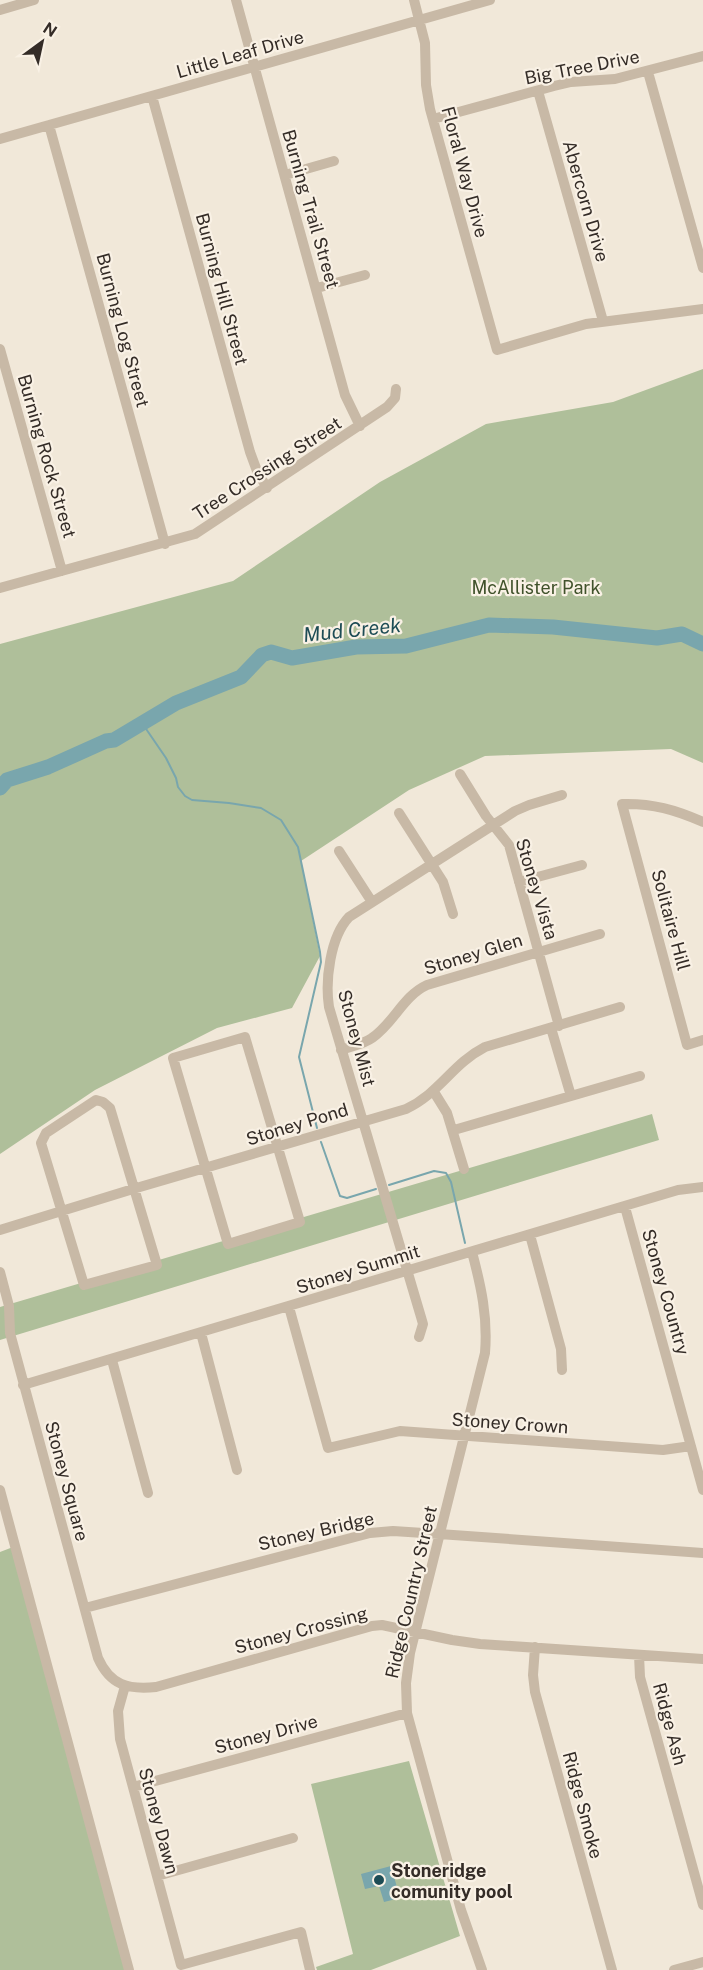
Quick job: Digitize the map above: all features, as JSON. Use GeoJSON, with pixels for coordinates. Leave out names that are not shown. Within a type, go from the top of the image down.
{"type":"FeatureCollection","features":[{"type":"Feature","properties":{"kind":"street"},"geometry":{"type":"LineString","coordinates":[[0,10],[34,0]]}},
{"type":"Feature","properties":{"kind":"street","name":"Burning Trail Street"},"geometry":{"type":"LineString","coordinates":[[236,0],[345,395],[360,426]]}},
{"type":"Feature","properties":{"kind":"street","name":"Floral Way Drive"},"geometry":{"type":"LineString","coordinates":[[414,0],[426,50],[426,85],[433,119],[497,350],[603,321]]}},
{"type":"Feature","properties":{"kind":"street","name":"Little Leaf Drive"},"geometry":{"type":"LineString","coordinates":[[0,139],[490,0]]}},
{"type":"Feature","properties":{"kind":"street","name":"Big Tree Drive"},"geometry":{"type":"LineString","coordinates":[[433,119],[571,82],[615,79],[703,57]]}},
{"type":"Feature","properties":{"kind":"street"},"geometry":{"type":"LineString","coordinates":[[648,72],[703,268]]}},
{"type":"Feature","properties":{"kind":"street","name":"Abercorn Drive"},"geometry":{"type":"LineString","coordinates":[[538,91],[603,321]]}},
{"type":"Feature","properties":{"kind":"street","name":"Burning Hill Street"},"geometry":{"type":"LineString","coordinates":[[152,96],[250,452],[267,488]]}},
{"type":"Feature","properties":{"kind":"street","name":"Burning Log Street"},"geometry":{"type":"LineString","coordinates":[[49,125],[165,544]]}},
{"type":"Feature","properties":{"kind":"street"},"geometry":{"type":"LineString","coordinates":[[285,175],[334,161]]}},
{"type":"Feature","properties":{"kind":"street"},"geometry":{"type":"LineString","coordinates":[[317,288],[365,275]]}},
{"type":"Feature","properties":{"kind":"street"},"geometry":{"type":"LineString","coordinates":[[603,321],[703,309]]}},
{"type":"Feature","properties":{"kind":"street","name":"Burning Rock Street"},"geometry":{"type":"LineString","coordinates":[[0,349],[62,571]]}},
{"type":"Feature","properties":{"kind":"street","name":"Tree Crossing Street"},"geometry":{"type":"LineString","coordinates":[[0,588],[165,544],[205,530],[360,426],[392,402],[396,389]]}},
{"type":"Feature","properties":{"kind":"street","name":"Stoney Vista"},"geometry":{"type":"LineString","coordinates":[[460,774],[509,845],[538,951],[571,1096]]}},
{"type":"Feature","properties":{"kind":"street","name":"Stoney Mist"},"geometry":{"type":"LineString","coordinates":[[418,1337],[423,1324],[329,1007],[328,971],[338,933],[345,922],[372,903],[494,824],[529,805],[562,795]]}},
{"type":"Feature","properties":{"kind":"street","name":"Solitaire Hill"},"geometry":{"type":"LineString","coordinates":[[703,822],[661,806],[622,804],[687,1045],[703,1040]]}},
{"type":"Feature","properties":{"kind":"street"},"geometry":{"type":"LineString","coordinates":[[399,813],[432,863],[448,893],[453,915]]}},
{"type":"Feature","properties":{"kind":"street"},"geometry":{"type":"LineString","coordinates":[[339,851],[372,903]]}},
{"type":"Feature","properties":{"kind":"street"},"geometry":{"type":"LineString","coordinates":[[519,882],[582,865]]}},
{"type":"Feature","properties":{"kind":"street","name":"Stoney Glen"},"geometry":{"type":"LineString","coordinates":[[341,1050],[372,1038],[418,989],[600,933]]}},
{"type":"Feature","properties":{"kind":"street","name":"Stoney Pond"},"geometry":{"type":"LineString","coordinates":[[0,1230],[406,1109],[420,1103],[434,1092],[471,1054],[492,1044],[620,1006]]}},
{"type":"Feature","properties":{"kind":"street"},"geometry":{"type":"LineString","coordinates":[[245,1037],[278,1147],[300,1222],[228,1244],[173,1058],[245,1037]]}},
{"type":"Feature","properties":{"kind":"street"},"geometry":{"type":"LineString","coordinates":[[454,1130],[640,1076]]}},
{"type":"Feature","properties":{"kind":"street"},"geometry":{"type":"LineString","coordinates":[[434,1092],[454,1130],[464,1169]]}},
{"type":"Feature","properties":{"kind":"street"},"geometry":{"type":"LineString","coordinates":[[100,1101],[110,1108],[133,1189],[157,1265],[84,1285],[41,1143],[42,1138],[92,1102],[100,1101]]}},
{"type":"Feature","properties":{"kind":"street","name":"Stoney Summit"},"geometry":{"type":"LineString","coordinates":[[23,1385],[678,1190],[703,1187]]}},
{"type":"Feature","properties":{"kind":"street","name":"Stoney Country"},"geometry":{"type":"LineString","coordinates":[[625,1207],[703,1490]]}},
{"type":"Feature","properties":{"kind":"street"},"geometry":{"type":"LineString","coordinates":[[530,1235],[561,1349],[562,1370]]}},
{"type":"Feature","properties":{"kind":"street","name":"Ridge Country Street"},"geometry":{"type":"LineString","coordinates":[[472,1252],[485,1304],[487,1335],[485,1353],[407,1667],[405,1697],[407,1713],[461,1910],[482,1970]]}},
{"type":"Feature","properties":{"kind":"street","name":"Stoney Square"},"geometry":{"type":"LineString","coordinates":[[0,1272],[9,1306],[10,1332],[23,1385],[102,1667],[125,1686]]}},
{"type":"Feature","properties":{"kind":"street","name":"Stoney Crown"},"geometry":{"type":"LineString","coordinates":[[289,1307],[328,1448],[400,1431],[663,1450],[691,1446]]}},
{"type":"Feature","properties":{"kind":"street"},"geometry":{"type":"LineString","coordinates":[[201,1333],[237,1470]]}},
{"type":"Feature","properties":{"kind":"street"},"geometry":{"type":"LineString","coordinates":[[112,1360],[148,1493]]}},
{"type":"Feature","properties":{"kind":"street"},"geometry":{"type":"LineString","coordinates":[[0,1490],[129,1970]]}},
{"type":"Feature","properties":{"kind":"street","name":"Stoney Bridge"},"geometry":{"type":"LineString","coordinates":[[85,1608],[370,1533],[393,1531],[703,1553]]}},
{"type":"Feature","properties":{"kind":"street","name":"Stoney Crossing"},"geometry":{"type":"LineString","coordinates":[[125,1686],[142,1689],[156,1687],[372,1626],[394,1627],[452,1640],[703,1659]]}},
{"type":"Feature","properties":{"kind":"street","name":"Ridge Smoke"},"geometry":{"type":"LineString","coordinates":[[535,1647],[533,1676],[535,1692],[612,1970]]}},
{"type":"Feature","properties":{"kind":"street","name":"Ridge Ash"},"geometry":{"type":"LineString","coordinates":[[639,1655],[640,1677],[703,1905]]}},
{"type":"Feature","properties":{"kind":"street","name":"Stoney Dawn"},"geometry":{"type":"LineString","coordinates":[[125,1686],[118,1711],[118,1727],[181,1965],[301,1932],[310,1970]]}},
{"type":"Feature","properties":{"kind":"street","name":"Stoney Drive"},"geometry":{"type":"LineString","coordinates":[[133,1787],[407,1713]]}},
{"type":"Feature","properties":{"kind":"street"},"geometry":{"type":"LineString","coordinates":[[157,1876],[293,1838]]}},
{"type":"Feature","properties":{"kind":"street"},"geometry":{"type":"LineString","coordinates":[[674,1970],[703,1962]]}},
{"type":"Feature","properties":{"kind":"green space","name":"McAllister Park"},"geometry":{"type":"Polygon","coordinates":[[[703,369],[703,763],[671,749],[485,756],[409,790],[301,861],[320,956],[292,1008],[217,1028],[95,1090],[0,1154],[0,644],[233,581],[380,482],[486,424],[613,402],[703,369]]]}},
{"type":"Feature","properties":{"kind":"green space"},"geometry":{"type":"Polygon","coordinates":[[[652,1114],[659,1140],[0,1340],[0,1307],[652,1114]]]}},
{"type":"Feature","properties":{"kind":"green space"},"geometry":{"type":"Polygon","coordinates":[[[13,1547],[125,1970],[0,1970],[0,1552],[13,1547]]]}},
{"type":"Feature","properties":{"kind":"green space"},"geometry":{"type":"Polygon","coordinates":[[[409,1761],[460,1936],[371,1970],[317,1970],[316,1967],[353,1954],[311,1784],[409,1761]]]}},
{"type":"Feature","properties":{"kind":"water","name":"Stoneridge comunity pool"},"geometry":{"type":"Polygon","coordinates":[[[391,1866],[400,1898],[384,1902],[379,1886],[365,1889],[361,1874],[391,1866]]]}},
{"type":"Feature","properties":{"kind":"waterway","name":"Mud Creek"},"geometry":{"type":"LineString","coordinates":[[0,788],[7,780],[48,767],[106,741],[114,740],[176,703],[241,677],[262,655],[271,652],[292,658],[356,647],[406,646],[489,625],[553,627],[657,638],[682,634],[703,644]]}},
{"type":"Feature","properties":{"kind":"waterway"},"geometry":{"type":"LineString","coordinates":[[142,723],[166,758],[178,787],[185,796],[192,800],[261,808],[281,820],[298,847],[321,962],[299,1057],[317,1128]]}},
{"type":"Feature","properties":{"kind":"waterway"},"geometry":{"type":"LineString","coordinates":[[321,1142],[340,1196],[347,1198],[376,1189]]}},
{"type":"Feature","properties":{"kind":"waterway"},"geometry":{"type":"LineString","coordinates":[[389,1185],[434,1171],[446,1173],[451,1182],[465,1243]]}},
{"type":"Feature","properties":{"kind":"place","name":"Stoneridge comunity pool"},"geometry":{"type":"Point","coordinates":[379,1880]}}]}
